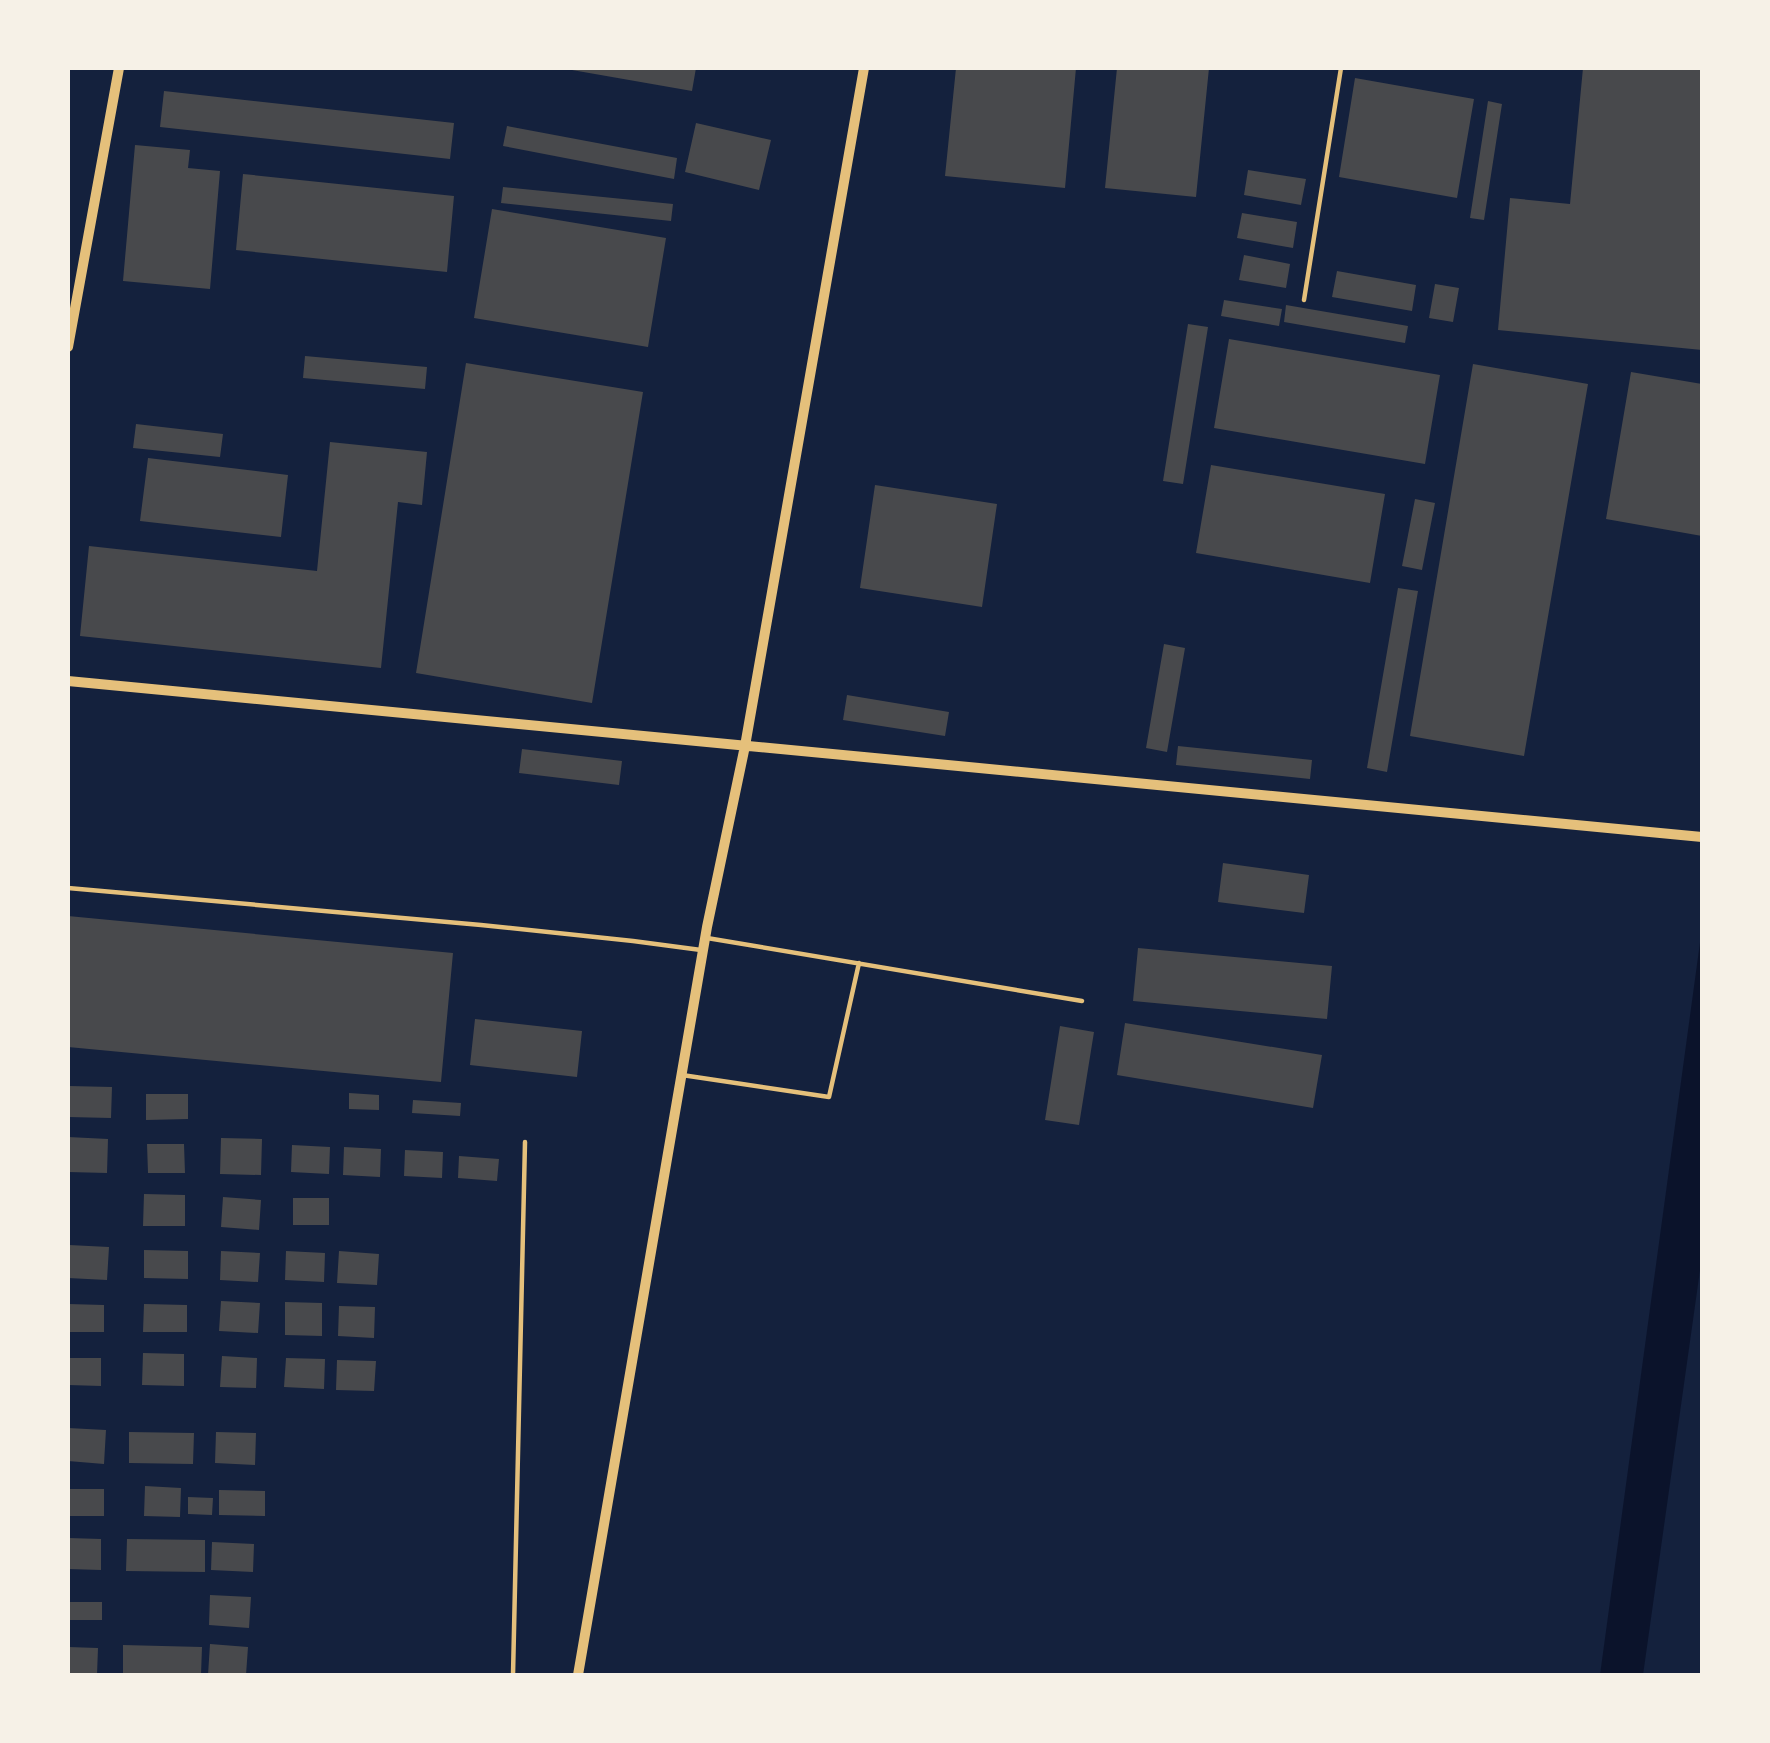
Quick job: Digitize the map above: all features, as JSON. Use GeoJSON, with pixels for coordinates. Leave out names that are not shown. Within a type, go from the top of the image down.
{"type":"FeatureCollection","features":[{"type":"Feature","properties":{"kind":"street"},"geometry":{"type":"LineString","coordinates":[[68,346],[119,68]]}},
{"type":"Feature","properties":{"kind":"street"},"geometry":{"type":"LineString","coordinates":[[578,1675],[706,937],[745,746],[864,68]]}},
{"type":"Feature","properties":{"kind":"street"},"geometry":{"type":"LineString","coordinates":[[68,681],[1702,837]]}},
{"type":"Feature","properties":{"kind":"lane"},"geometry":{"type":"LineString","coordinates":[[1304,300],[1341,68]]}},
{"type":"Feature","properties":{"kind":"lane"},"geometry":{"type":"LineString","coordinates":[[68,888],[481,925],[704,950]]}},
{"type":"Feature","properties":{"kind":"lane"},"geometry":{"type":"LineString","coordinates":[[706,937],[1082,1001]]}},
{"type":"Feature","properties":{"kind":"lane"},"geometry":{"type":"LineString","coordinates":[[682,1075],[829,1097],[859,963]]}},
{"type":"Feature","properties":{"kind":"lane"},"geometry":{"type":"LineString","coordinates":[[513,1675],[525,1142]]}},
{"type":"Feature","properties":{"kind":"water"},"geometry":{"type":"Polygon","coordinates":[[[1702,928],[1702,1256],[1643,1675],[1600,1675],[1702,928]]]}},
{"type":"Feature","properties":{"kind":"building"},"geometry":{"type":"Polygon","coordinates":[[[696,68],[692,91],[572,70],[696,68]]]}},
{"type":"Feature","properties":{"kind":"building"},"geometry":{"type":"Polygon","coordinates":[[[956,68],[1076,68],[1065,188],[945,176],[956,68]]]}},
{"type":"Feature","properties":{"kind":"building"},"geometry":{"type":"Polygon","coordinates":[[[1117,68],[1209,68],[1196,197],[1105,188],[1117,68]]]}},
{"type":"Feature","properties":{"kind":"building"},"geometry":{"type":"Polygon","coordinates":[[[1583,68],[1702,68],[1702,350],[1498,330],[1510,198],[1570,204],[1583,68]]]}},
{"type":"Feature","properties":{"kind":"building"},"geometry":{"type":"Polygon","coordinates":[[[1355,78],[1474,99],[1457,198],[1339,177],[1355,78]]]}},
{"type":"Feature","properties":{"kind":"building"},"geometry":{"type":"Polygon","coordinates":[[[164,91],[454,123],[450,159],[160,127],[164,91]]]}},
{"type":"Feature","properties":{"kind":"building"},"geometry":{"type":"Polygon","coordinates":[[[1488,101],[1502,104],[1484,220],[1470,218],[1488,101]]]}},
{"type":"Feature","properties":{"kind":"building"},"geometry":{"type":"Polygon","coordinates":[[[696,123],[771,140],[759,190],[685,172],[696,123]]]}},
{"type":"Feature","properties":{"kind":"building"},"geometry":{"type":"Polygon","coordinates":[[[507,126],[677,158],[674,179],[503,146],[507,126]]]}},
{"type":"Feature","properties":{"kind":"building"},"geometry":{"type":"Polygon","coordinates":[[[135,145],[190,150],[188,168],[220,171],[210,289],[123,281],[135,145]]]}},
{"type":"Feature","properties":{"kind":"building"},"geometry":{"type":"Polygon","coordinates":[[[1248,170],[1306,179],[1301,205],[1244,195],[1248,170]]]}},
{"type":"Feature","properties":{"kind":"building"},"geometry":{"type":"Polygon","coordinates":[[[243,174],[454,196],[447,272],[236,250],[243,174]]]}},
{"type":"Feature","properties":{"kind":"building"},"geometry":{"type":"Polygon","coordinates":[[[503,187],[673,204],[671,221],[501,203],[503,187]]]}},
{"type":"Feature","properties":{"kind":"building"},"geometry":{"type":"Polygon","coordinates":[[[492,209],[666,238],[648,347],[474,318],[492,209]]]}},
{"type":"Feature","properties":{"kind":"building"},"geometry":{"type":"Polygon","coordinates":[[[1242,213],[1297,222],[1293,248],[1237,238],[1242,213]]]}},
{"type":"Feature","properties":{"kind":"building"},"geometry":{"type":"Polygon","coordinates":[[[1244,255],[1290,264],[1286,288],[1239,280],[1244,255]]]}},
{"type":"Feature","properties":{"kind":"building"},"geometry":{"type":"Polygon","coordinates":[[[1337,271],[1416,285],[1412,311],[1332,297],[1337,271]]]}},
{"type":"Feature","properties":{"kind":"building"},"geometry":{"type":"Polygon","coordinates":[[[1435,284],[1459,288],[1453,322],[1429,318],[1435,284]]]}},
{"type":"Feature","properties":{"kind":"building"},"geometry":{"type":"Polygon","coordinates":[[[1224,300],[1282,309],[1279,326],[1221,316],[1224,300]]]}},
{"type":"Feature","properties":{"kind":"building"},"geometry":{"type":"Polygon","coordinates":[[[1286,305],[1408,326],[1405,343],[1284,322],[1286,305]]]}},
{"type":"Feature","properties":{"kind":"building"},"geometry":{"type":"Polygon","coordinates":[[[1188,324],[1208,327],[1183,484],[1163,481],[1188,324]]]}},
{"type":"Feature","properties":{"kind":"building"},"geometry":{"type":"Polygon","coordinates":[[[1229,339],[1440,375],[1425,464],[1214,428],[1229,339]]]}},
{"type":"Feature","properties":{"kind":"building"},"geometry":{"type":"Polygon","coordinates":[[[305,356],[427,367],[425,389],[303,378],[305,356]]]}},
{"type":"Feature","properties":{"kind":"building"},"geometry":{"type":"Polygon","coordinates":[[[466,363],[643,392],[592,703],[416,673],[466,363]]]}},
{"type":"Feature","properties":{"kind":"building"},"geometry":{"type":"Polygon","coordinates":[[[1473,364],[1588,384],[1524,756],[1410,736],[1473,364]]]}},
{"type":"Feature","properties":{"kind":"building"},"geometry":{"type":"Polygon","coordinates":[[[1631,372],[1702,384],[1702,536],[1606,519],[1631,372]]]}},
{"type":"Feature","properties":{"kind":"building"},"geometry":{"type":"Polygon","coordinates":[[[136,424],[223,434],[220,457],[133,448],[136,424]]]}},
{"type":"Feature","properties":{"kind":"building"},"geometry":{"type":"Polygon","coordinates":[[[330,442],[427,452],[422,505],[398,502],[381,668],[80,636],[89,546],[317,571],[330,442]]]}},
{"type":"Feature","properties":{"kind":"building"},"geometry":{"type":"Polygon","coordinates":[[[148,458],[288,475],[281,537],[140,521],[148,458]]]}},
{"type":"Feature","properties":{"kind":"building"},"geometry":{"type":"Polygon","coordinates":[[[1211,465],[1385,494],[1370,583],[1196,553],[1211,465]]]}},
{"type":"Feature","properties":{"kind":"building"},"geometry":{"type":"Polygon","coordinates":[[[875,485],[997,504],[982,607],[860,588],[875,485]]]}},
{"type":"Feature","properties":{"kind":"building"},"geometry":{"type":"Polygon","coordinates":[[[1415,499],[1435,503],[1422,570],[1402,566],[1415,499]]]}},
{"type":"Feature","properties":{"kind":"building"},"geometry":{"type":"Polygon","coordinates":[[[1398,588],[1418,591],[1387,772],[1367,768],[1398,588]]]}},
{"type":"Feature","properties":{"kind":"building"},"geometry":{"type":"Polygon","coordinates":[[[1164,644],[1185,648],[1167,752],[1146,748],[1164,644]]]}},
{"type":"Feature","properties":{"kind":"building"},"geometry":{"type":"Polygon","coordinates":[[[847,695],[949,712],[945,736],[843,720],[847,695]]]}},
{"type":"Feature","properties":{"kind":"building"},"geometry":{"type":"Polygon","coordinates":[[[1178,746],[1312,760],[1310,779],[1176,765],[1178,746]]]}},
{"type":"Feature","properties":{"kind":"building"},"geometry":{"type":"Polygon","coordinates":[[[522,749],[622,761],[619,785],[519,773],[522,749]]]}},
{"type":"Feature","properties":{"kind":"building"},"geometry":{"type":"Polygon","coordinates":[[[1223,863],[1309,875],[1304,913],[1218,902],[1223,863]]]}},
{"type":"Feature","properties":{"kind":"building"},"geometry":{"type":"Polygon","coordinates":[[[68,916],[453,953],[441,1082],[68,1047],[68,916]]]}},
{"type":"Feature","properties":{"kind":"building"},"geometry":{"type":"Polygon","coordinates":[[[1138,948],[1332,966],[1327,1019],[1133,1001],[1138,948]]]}},
{"type":"Feature","properties":{"kind":"building"},"geometry":{"type":"Polygon","coordinates":[[[475,1019],[582,1031],[577,1077],[470,1065],[475,1019]]]}},
{"type":"Feature","properties":{"kind":"building"},"geometry":{"type":"Polygon","coordinates":[[[1125,1023],[1322,1055],[1313,1108],[1117,1075],[1125,1023]]]}},
{"type":"Feature","properties":{"kind":"building"},"geometry":{"type":"Polygon","coordinates":[[[1060,1026],[1094,1032],[1079,1125],[1045,1120],[1060,1026]]]}},
{"type":"Feature","properties":{"kind":"building"},"geometry":{"type":"Polygon","coordinates":[[[69,1086],[112,1087],[111,1118],[68,1117],[69,1086]]]}},
{"type":"Feature","properties":{"kind":"building"},"geometry":{"type":"Polygon","coordinates":[[[349,1093],[379,1095],[379,1110],[349,1109],[349,1093]]]}},
{"type":"Feature","properties":{"kind":"building"},"geometry":{"type":"Polygon","coordinates":[[[146,1094],[188,1094],[188,1119],[146,1120],[146,1094]]]}},
{"type":"Feature","properties":{"kind":"building"},"geometry":{"type":"Polygon","coordinates":[[[413,1100],[461,1103],[460,1116],[412,1113],[413,1100]]]}},
{"type":"Feature","properties":{"kind":"building"},"geometry":{"type":"Polygon","coordinates":[[[68,1137],[108,1139],[107,1173],[68,1172],[68,1137]]]}},
{"type":"Feature","properties":{"kind":"building"},"geometry":{"type":"Polygon","coordinates":[[[221,1138],[262,1139],[261,1175],[220,1174],[221,1138]]]}},
{"type":"Feature","properties":{"kind":"building"},"geometry":{"type":"Polygon","coordinates":[[[147,1144],[184,1144],[185,1173],[148,1173],[147,1144]]]}},
{"type":"Feature","properties":{"kind":"building"},"geometry":{"type":"Polygon","coordinates":[[[292,1145],[330,1147],[329,1174],[291,1172],[292,1145]]]}},
{"type":"Feature","properties":{"kind":"building"},"geometry":{"type":"Polygon","coordinates":[[[344,1147],[381,1149],[380,1177],[343,1175],[344,1147]]]}},
{"type":"Feature","properties":{"kind":"building"},"geometry":{"type":"Polygon","coordinates":[[[405,1150],[443,1152],[442,1178],[404,1176],[405,1150]]]}},
{"type":"Feature","properties":{"kind":"building"},"geometry":{"type":"Polygon","coordinates":[[[459,1156],[499,1159],[497,1181],[458,1178],[459,1156]]]}},
{"type":"Feature","properties":{"kind":"building"},"geometry":{"type":"Polygon","coordinates":[[[144,1194],[185,1195],[185,1226],[143,1226],[144,1194]]]}},
{"type":"Feature","properties":{"kind":"building"},"geometry":{"type":"Polygon","coordinates":[[[223,1197],[261,1200],[259,1230],[221,1227],[223,1197]]]}},
{"type":"Feature","properties":{"kind":"building"},"geometry":{"type":"Polygon","coordinates":[[[293,1198],[329,1198],[329,1225],[293,1225],[293,1198]]]}},
{"type":"Feature","properties":{"kind":"building"},"geometry":{"type":"Polygon","coordinates":[[[69,1245],[109,1247],[107,1280],[68,1278],[69,1245]]]}},
{"type":"Feature","properties":{"kind":"building"},"geometry":{"type":"Polygon","coordinates":[[[144,1250],[188,1251],[188,1279],[144,1278],[144,1250]]]}},
{"type":"Feature","properties":{"kind":"building"},"geometry":{"type":"Polygon","coordinates":[[[221,1251],[260,1253],[258,1282],[220,1280],[221,1251]]]}},
{"type":"Feature","properties":{"kind":"building"},"geometry":{"type":"Polygon","coordinates":[[[286,1251],[325,1253],[324,1282],[285,1280],[286,1251]]]}},
{"type":"Feature","properties":{"kind":"building"},"geometry":{"type":"Polygon","coordinates":[[[339,1251],[379,1254],[377,1285],[337,1283],[339,1251]]]}},
{"type":"Feature","properties":{"kind":"building"},"geometry":{"type":"Polygon","coordinates":[[[221,1301],[260,1303],[258,1333],[219,1331],[221,1301]]]}},
{"type":"Feature","properties":{"kind":"building"},"geometry":{"type":"Polygon","coordinates":[[[285,1302],[322,1303],[322,1336],[285,1335],[285,1302]]]}},
{"type":"Feature","properties":{"kind":"building"},"geometry":{"type":"Polygon","coordinates":[[[68,1304],[104,1305],[104,1332],[68,1332],[68,1304]]]}},
{"type":"Feature","properties":{"kind":"building"},"geometry":{"type":"Polygon","coordinates":[[[144,1304],[187,1305],[187,1332],[143,1332],[144,1304]]]}},
{"type":"Feature","properties":{"kind":"building"},"geometry":{"type":"Polygon","coordinates":[[[339,1306],[375,1307],[374,1338],[338,1336],[339,1306]]]}},
{"type":"Feature","properties":{"kind":"building"},"geometry":{"type":"Polygon","coordinates":[[[143,1353],[184,1354],[184,1386],[142,1385],[143,1353]]]}},
{"type":"Feature","properties":{"kind":"building"},"geometry":{"type":"Polygon","coordinates":[[[222,1356],[257,1358],[256,1388],[220,1387],[222,1356]]]}},
{"type":"Feature","properties":{"kind":"building"},"geometry":{"type":"Polygon","coordinates":[[[68,1358],[101,1358],[101,1386],[68,1385],[68,1358]]]}},
{"type":"Feature","properties":{"kind":"building"},"geometry":{"type":"Polygon","coordinates":[[[286,1358],[325,1359],[324,1389],[284,1387],[286,1358]]]}},
{"type":"Feature","properties":{"kind":"building"},"geometry":{"type":"Polygon","coordinates":[[[337,1360],[376,1361],[374,1391],[336,1390],[337,1360]]]}},
{"type":"Feature","properties":{"kind":"building"},"geometry":{"type":"Polygon","coordinates":[[[68,1428],[106,1430],[104,1464],[68,1461],[68,1428]]]}},
{"type":"Feature","properties":{"kind":"building"},"geometry":{"type":"Polygon","coordinates":[[[129,1432],[194,1433],[193,1464],[129,1463],[129,1432]]]}},
{"type":"Feature","properties":{"kind":"building"},"geometry":{"type":"Polygon","coordinates":[[[216,1432],[256,1433],[255,1465],[215,1463],[216,1432]]]}},
{"type":"Feature","properties":{"kind":"building"},"geometry":{"type":"Polygon","coordinates":[[[145,1486],[181,1488],[180,1517],[144,1516],[145,1486]]]}},
{"type":"Feature","properties":{"kind":"building"},"geometry":{"type":"Polygon","coordinates":[[[68,1489],[104,1489],[104,1516],[68,1516],[68,1489]]]}},
{"type":"Feature","properties":{"kind":"building"},"geometry":{"type":"Polygon","coordinates":[[[219,1490],[265,1491],[265,1516],[219,1515],[219,1490]]]}},
{"type":"Feature","properties":{"kind":"building"},"geometry":{"type":"Polygon","coordinates":[[[188,1497],[213,1498],[212,1515],[188,1514],[188,1497]]]}},
{"type":"Feature","properties":{"kind":"building"},"geometry":{"type":"Polygon","coordinates":[[[68,1538],[101,1539],[101,1570],[68,1569],[68,1538]]]}},
{"type":"Feature","properties":{"kind":"building"},"geometry":{"type":"Polygon","coordinates":[[[127,1539],[205,1540],[205,1572],[126,1571],[127,1539]]]}},
{"type":"Feature","properties":{"kind":"building"},"geometry":{"type":"Polygon","coordinates":[[[212,1542],[254,1544],[253,1572],[211,1570],[212,1542]]]}},
{"type":"Feature","properties":{"kind":"building"},"geometry":{"type":"Polygon","coordinates":[[[210,1595],[251,1597],[249,1628],[209,1625],[210,1595]]]}},
{"type":"Feature","properties":{"kind":"building"},"geometry":{"type":"Polygon","coordinates":[[[68,1602],[102,1602],[102,1620],[68,1620],[68,1602]]]}},
{"type":"Feature","properties":{"kind":"building"},"geometry":{"type":"Polygon","coordinates":[[[210,1644],[248,1647],[246,1675],[208,1675],[210,1644]]]}},
{"type":"Feature","properties":{"kind":"building"},"geometry":{"type":"Polygon","coordinates":[[[123,1645],[202,1647],[201,1675],[123,1675],[123,1645]]]}},
{"type":"Feature","properties":{"kind":"building"},"geometry":{"type":"Polygon","coordinates":[[[68,1647],[98,1648],[97,1675],[68,1675],[68,1647]]]}}]}
